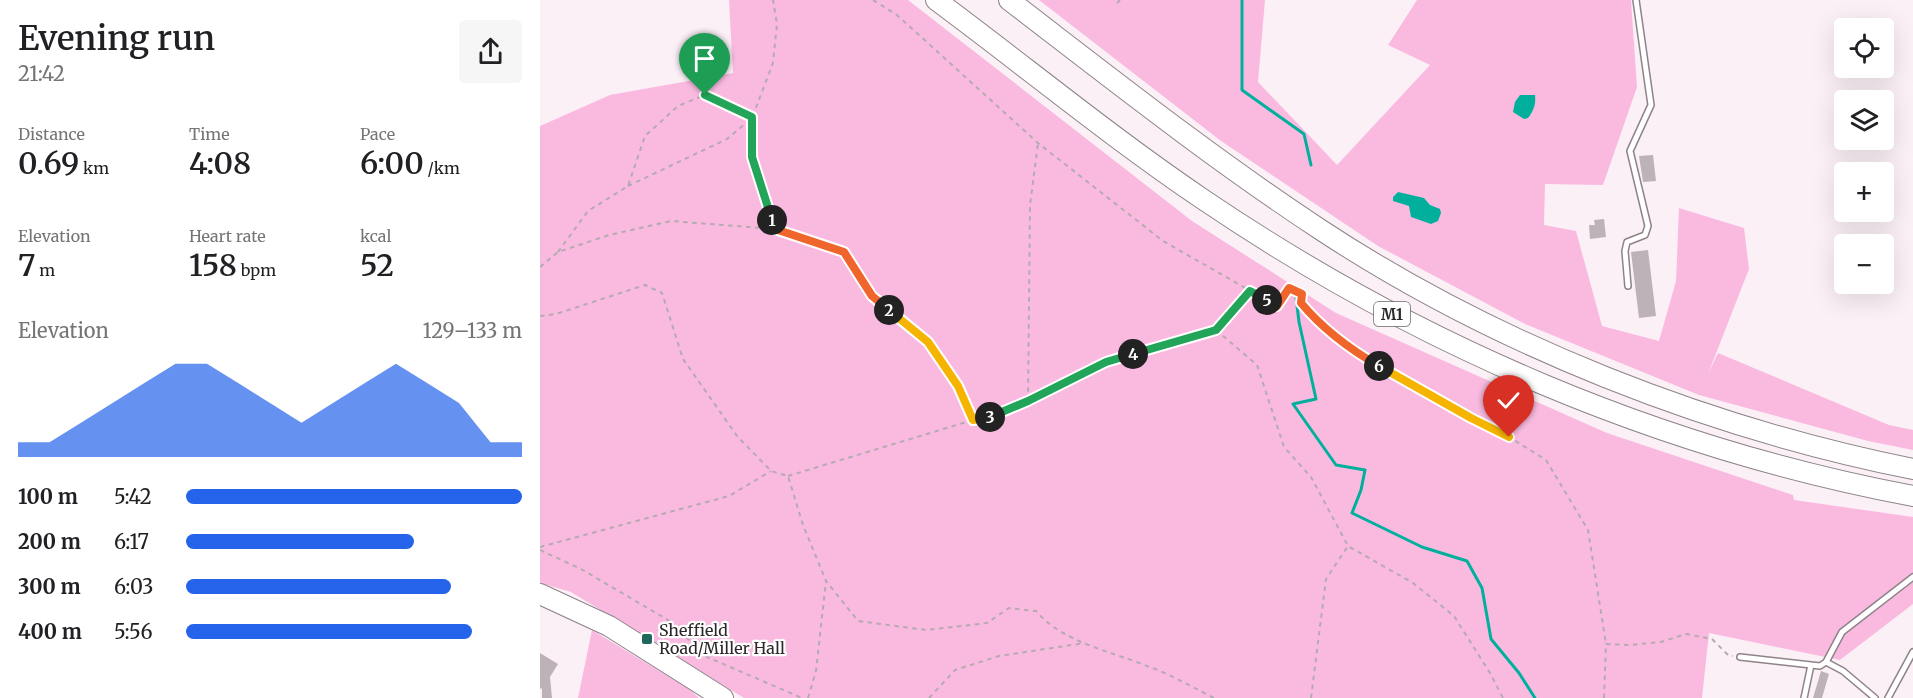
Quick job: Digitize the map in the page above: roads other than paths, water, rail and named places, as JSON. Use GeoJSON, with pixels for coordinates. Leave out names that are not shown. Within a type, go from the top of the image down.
{"type":"FeatureCollection","features":[{"type":"Feature","properties":{"kind":"highway","name":"M1"},"geometry":{"type":"LineString","coordinates":[[936,0],[1202,199],[1306,265],[1401,319],[1467,352],[1557,391],[1676,436],[1787,468],[1913,496]]}},
{"type":"Feature","properties":{"kind":"highway","name":"M1"},"geometry":{"type":"LineString","coordinates":[[1009,0],[1134,96],[1323,232],[1466,313],[1549,353],[1678,404],[1793,440],[1913,469]]}},
{"type":"Feature","properties":{"kind":"highway"},"geometry":{"type":"LineString","coordinates":[[540,594],[609,626],[723,698]]}},
{"type":"Feature","properties":{"kind":"lane"},"geometry":{"type":"LineString","coordinates":[[1628,286],[1624,251],[1627,242],[1645,235],[1648,226],[1630,151],[1651,105],[1636,0]]}},
{"type":"Feature","properties":{"kind":"lane"},"geometry":{"type":"LineString","coordinates":[[1740,657],[1820,666],[1826,662],[1842,632],[1913,577]]}},
{"type":"Feature","properties":{"kind":"lane"},"geometry":{"type":"LineString","coordinates":[[1888,698],[1913,652]]}},
{"type":"Feature","properties":{"kind":"lane"},"geometry":{"type":"LineString","coordinates":[[1826,662],[1843,671],[1875,698]]}},
{"type":"Feature","properties":{"kind":"lane"},"geometry":{"type":"LineString","coordinates":[[1804,698],[1811,665]]}},
{"type":"Feature","properties":{"kind":"waterway"},"geometry":{"type":"LineString","coordinates":[[1242,0],[1242,90],[1304,134],[1311,165]]}},
{"type":"Feature","properties":{"kind":"waterway"},"geometry":{"type":"LineString","coordinates":[[1296,297],[1299,322],[1316,399],[1293,404],[1336,465],[1365,470],[1361,490],[1352,513],[1422,547],[1467,561],[1482,588],[1491,639],[1519,673],[1535,698]]}},
{"type":"Feature","properties":{"kind":"place","name":"Sheffield Road/Miller Hall"},"geometry":{"type":"Point","coordinates":[647,639]}}]}
